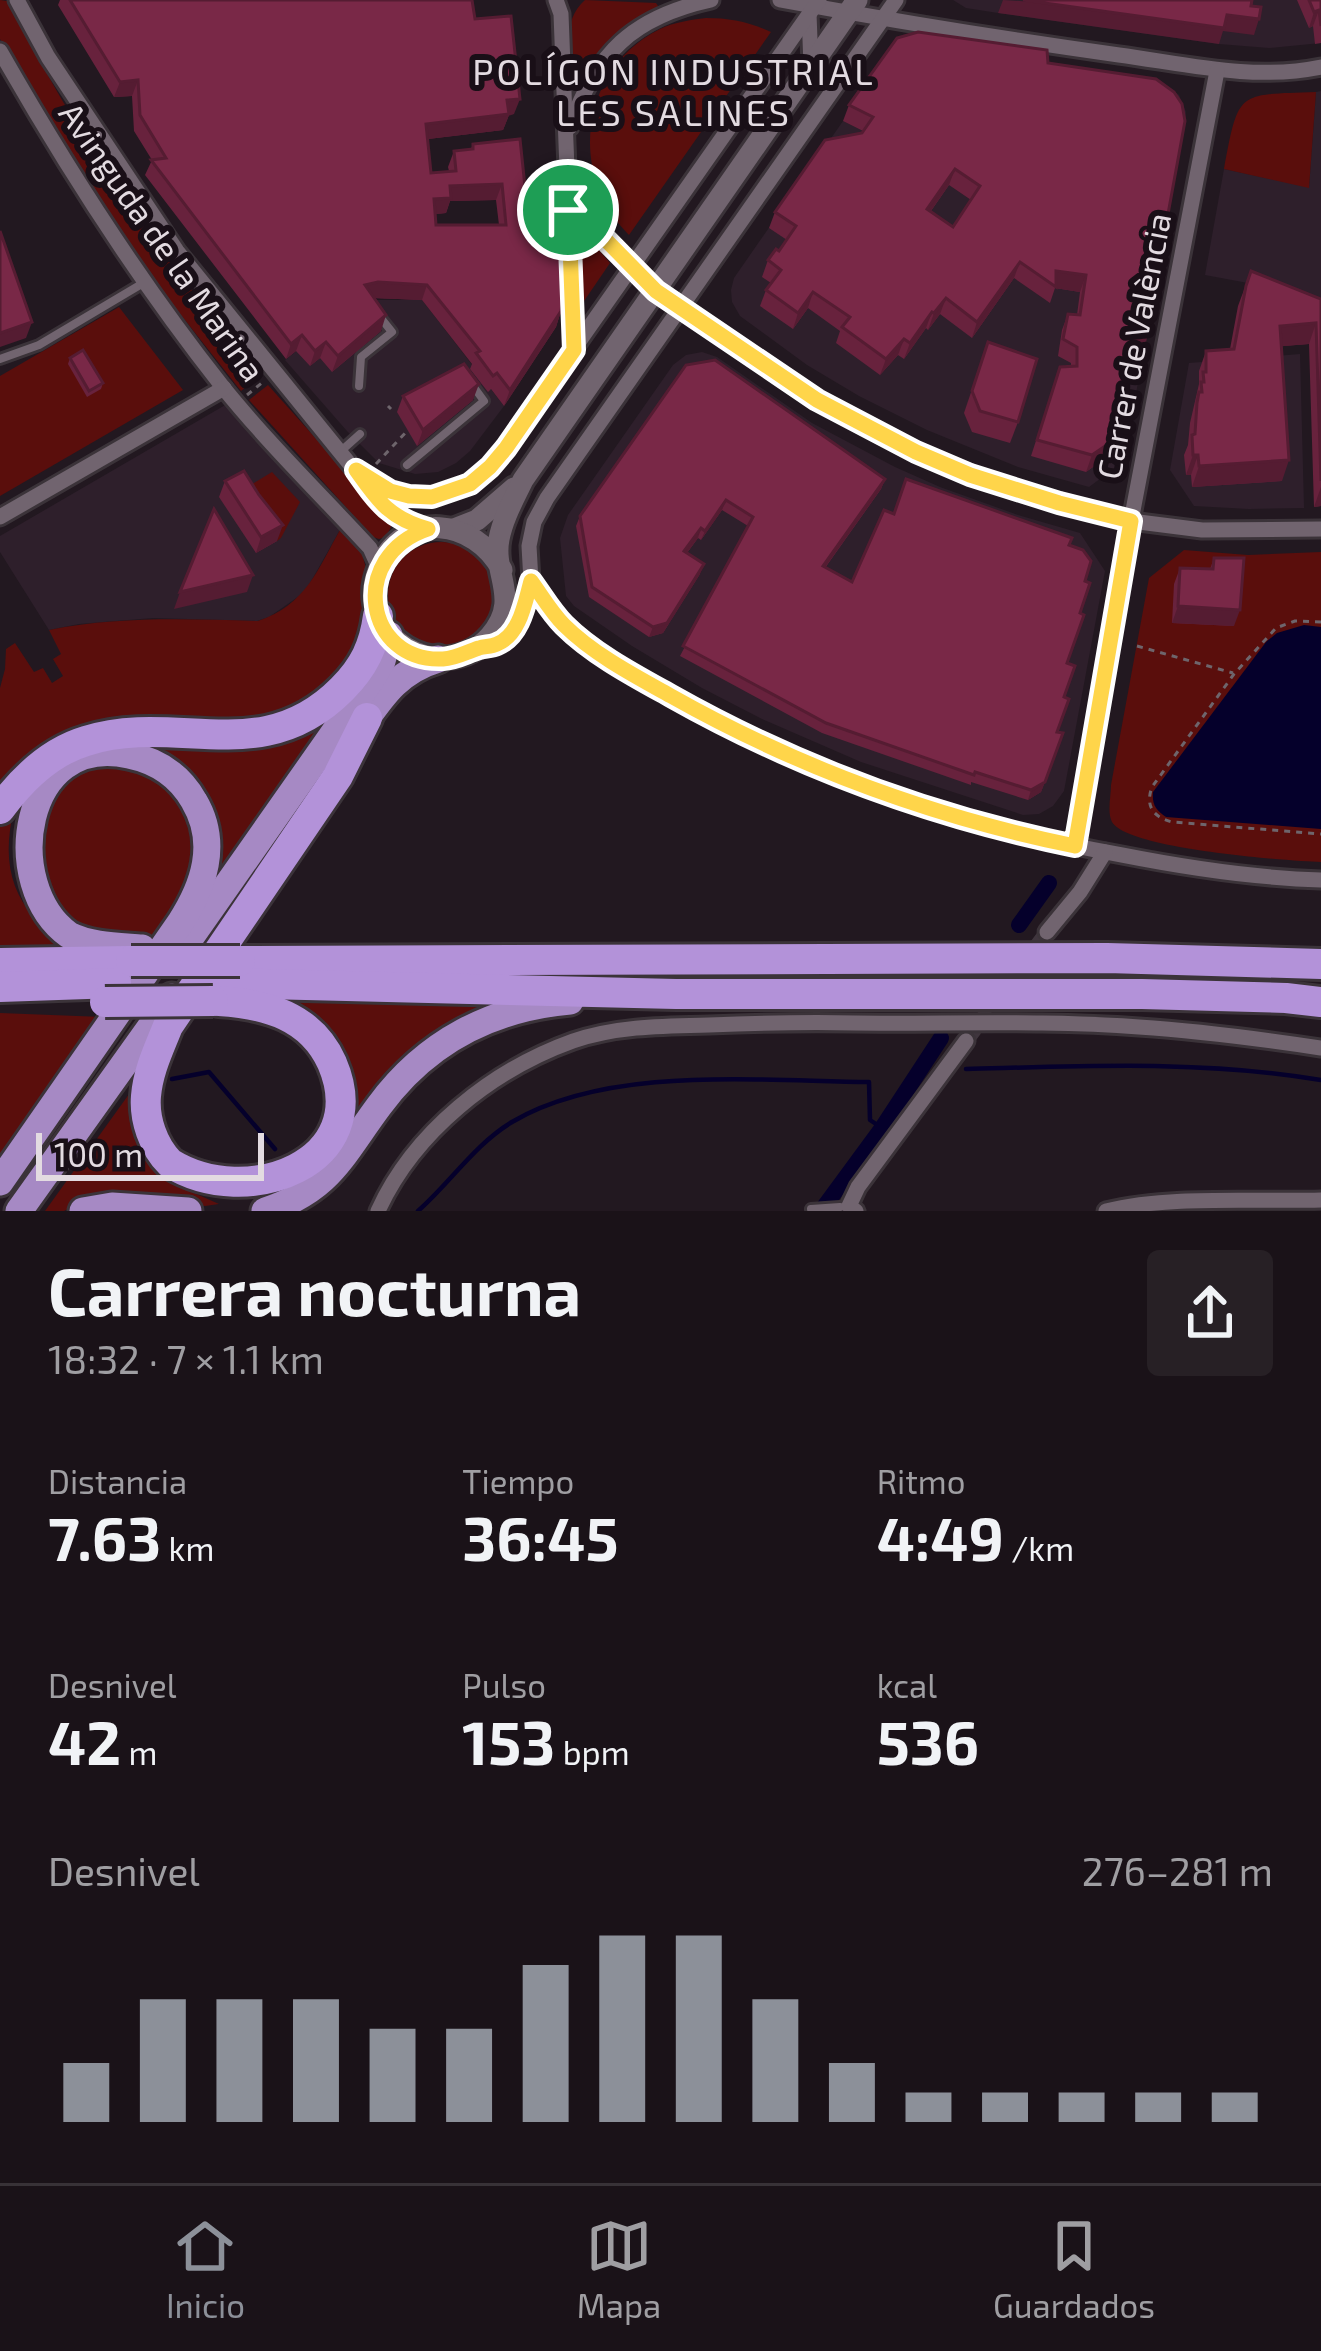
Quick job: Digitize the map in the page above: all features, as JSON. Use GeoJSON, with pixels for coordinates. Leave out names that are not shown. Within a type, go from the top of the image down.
{"type":"FeatureCollection","features":[{"type":"Feature","properties":{"kind":"highway"},"geometry":{"type":"LineString","coordinates":[[0,809],[48,758],[89,740],[137,731],[250,736],[308,714],[333,698],[368,658],[384,625]]}},
{"type":"Feature","properties":{"kind":"highway"},"geometry":{"type":"LineString","coordinates":[[0,1205],[371,680],[382,662],[384,625]]}},
{"type":"Feature","properties":{"kind":"highway"},"geometry":{"type":"LineString","coordinates":[[19,1211],[367,718],[400,677],[438,659]]}},
{"type":"Feature","properties":{"kind":"highway"},"geometry":{"type":"LineString","coordinates":[[32,1211],[168,1026],[338,776],[367,718]]}},
{"type":"Feature","properties":{"kind":"highway"},"geometry":{"type":"LineString","coordinates":[[0,1182],[180,922],[206,868],[208,848],[199,808],[174,776],[151,761],[118,752],[77,758],[48,776],[22,812],[14,851],[17,874],[38,912],[71,937],[92,943],[123,973]]}},
{"type":"Feature","properties":{"kind":"highway"},"geometry":{"type":"LineString","coordinates":[[232,973],[487,959],[1107,958],[1321,964]]}},
{"type":"Feature","properties":{"kind":"highway"},"geometry":{"type":"LineString","coordinates":[[0,963],[123,973],[232,973],[676,994],[1142,994],[1321,1002]]}},
{"type":"Feature","properties":{"kind":"highway"},"geometry":{"type":"LineString","coordinates":[[0,987],[123,973]]}},
{"type":"Feature","properties":{"kind":"highway"},"geometry":{"type":"LineString","coordinates":[[0,997],[123,973]]}},
{"type":"Feature","properties":{"kind":"highway"},"geometry":{"type":"LineString","coordinates":[[168,1026],[150,1071],[146,1100],[149,1127],[162,1154],[182,1176],[223,1196],[249,1198],[282,1189],[311,1170],[334,1133],[340,1108],[334,1069],[322,1046],[293,1018],[260,1006],[232,973]]}},
{"type":"Feature","properties":{"kind":"highway"},"geometry":{"type":"LineString","coordinates":[[265,1211],[303,1197],[322,1181],[402,1077],[461,1031],[517,1009],[676,994]]}},
{"type":"Feature","properties":{"kind":"highway"},"geometry":{"type":"LineString","coordinates":[[83,1211],[112,1206],[188,1211]]}},
{"type":"Feature","properties":{"kind":"street","name":"Avinguda de la Marina"},"geometry":{"type":"LineString","coordinates":[[17,0],[48,57],[177,251],[387,510],[428,529]]}},
{"type":"Feature","properties":{"kind":"street"},"geometry":{"type":"LineString","coordinates":[[574,0],[558,7],[574,350]]}},
{"type":"Feature","properties":{"kind":"street"},"geometry":{"type":"LineString","coordinates":[[567,134],[584,92],[618,43],[661,16],[710,0]]}},
{"type":"Feature","properties":{"kind":"street"},"geometry":{"type":"LineString","coordinates":[[780,0],[814,7],[852,6],[883,18],[958,32],[1216,71],[1321,68]]}},
{"type":"Feature","properties":{"kind":"street"},"geometry":{"type":"LineString","coordinates":[[523,480],[478,520],[454,529],[428,529],[398,542],[379,568],[374,592],[384,625],[416,655],[458,656],[499,644],[514,631],[531,581],[530,546],[539,511],[896,0]]}},
{"type":"Feature","properties":{"kind":"street"},"geometry":{"type":"LineString","coordinates":[[476,648],[489,637],[505,605],[498,545],[506,514],[523,480],[852,6]]}},
{"type":"Feature","properties":{"kind":"street","name":"Avinguda de la Marina"},"geometry":{"type":"LineString","coordinates":[[356,470],[390,491],[432,497],[470,484],[490,467],[814,7]]}},
{"type":"Feature","properties":{"kind":"street"},"geometry":{"type":"LineString","coordinates":[[812,67],[814,7]]}},
{"type":"Feature","properties":{"kind":"street","name":"Avinguda de la Marina"},"geometry":{"type":"LineString","coordinates":[[0,51],[46,133],[145,282],[224,388],[370,548],[379,568]]}},
{"type":"Feature","properties":{"kind":"street","name":"Carrer de València"},"geometry":{"type":"LineString","coordinates":[[1075,846],[1216,71]]}},
{"type":"Feature","properties":{"kind":"street"},"geometry":{"type":"LineString","coordinates":[[568,194],[656,291],[817,400],[916,452],[1022,493],[1131,521],[1202,530],[1321,530]]}},
{"type":"Feature","properties":{"kind":"street"},"geometry":{"type":"LineString","coordinates":[[0,517],[224,388]]}},
{"type":"Feature","properties":{"kind":"street"},"geometry":{"type":"LineString","coordinates":[[454,529],[483,543],[502,570]]}},
{"type":"Feature","properties":{"kind":"street"},"geometry":{"type":"LineString","coordinates":[[531,581],[562,624],[644,680],[839,778],[1001,830],[1075,846],[1240,874],[1321,880]]}},
{"type":"Feature","properties":{"kind":"street"},"geometry":{"type":"LineString","coordinates":[[1047,932],[1105,852]]}},
{"type":"Feature","properties":{"kind":"street"},"geometry":{"type":"LineString","coordinates":[[377,1211],[432,1133],[481,1090],[542,1053],[609,1031],[796,1022],[1136,1026],[1321,1048]]}},
{"type":"Feature","properties":{"kind":"street"},"geometry":{"type":"LineString","coordinates":[[846,1209],[858,1186],[966,1041]]}},
{"type":"Feature","properties":{"kind":"street"},"geometry":{"type":"LineString","coordinates":[[1106,1211],[1158,1203],[1321,1201]]}},
{"type":"Feature","properties":{"kind":"lane"},"geometry":{"type":"LineString","coordinates":[[0,359],[39,345],[145,282]]}},
{"type":"Feature","properties":{"kind":"lane"},"geometry":{"type":"LineString","coordinates":[[359,386],[361,357],[392,332],[372,306]]}},
{"type":"Feature","properties":{"kind":"lane"},"geometry":{"type":"LineString","coordinates":[[407,465],[484,401],[472,385]]}},
{"type":"Feature","properties":{"kind":"lane"},"geometry":{"type":"LineString","coordinates":[[340,452],[360,434]]}},
{"type":"Feature","properties":{"kind":"lane"},"geometry":{"type":"LineString","coordinates":[[811,1209],[846,1209]]}},
{"type":"Feature","properties":{"kind":"path"},"geometry":{"type":"LineString","coordinates":[[246,396],[265,381]]}},
{"type":"Feature","properties":{"kind":"path"},"geometry":{"type":"LineString","coordinates":[[374,465],[408,430]]}},
{"type":"Feature","properties":{"kind":"path"},"geometry":{"type":"LineString","coordinates":[[1321,622],[1295,621],[1276,628],[1234,674],[1152,787],[1149,806],[1162,820],[1172,822],[1321,833]]}},
{"type":"Feature","properties":{"kind":"path"},"geometry":{"type":"LineString","coordinates":[[1137,646],[1234,674]]}},
{"type":"Feature","properties":{"kind":"shaded area"},"geometry":{"type":"Polygon","coordinates":[[[0,0],[7,1],[68,110],[130,205],[260,375],[241,391],[104,209],[23,79],[0,39],[0,0]]]}},
{"type":"Feature","properties":{"kind":"shaded area"},"geometry":{"type":"Polygon","coordinates":[[[585,0],[658,6],[608,42],[573,85],[570,29],[585,0]]]}},
{"type":"Feature","properties":{"kind":"shaded area"},"geometry":{"type":"Polygon","coordinates":[[[953,0],[1321,0],[1321,43],[1269,48],[1219,44],[966,8],[953,0]]]}},
{"type":"Feature","properties":{"kind":"shaded area"},"geometry":{"type":"Polygon","coordinates":[[[706,18],[739,21],[771,32],[629,235],[609,211],[596,183],[591,124],[599,95],[613,69],[633,47],[660,29],[706,18]]]}},
{"type":"Feature","properties":{"kind":"shaded area"},"geometry":{"type":"Polygon","coordinates":[[[1042,66],[1163,83],[1179,95],[1186,112],[1124,461],[1089,487],[1018,467],[859,396],[740,316],[732,302],[734,278],[843,121],[895,147],[974,202],[953,235],[1046,300],[1042,66]]]}},
{"type":"Feature","properties":{"kind":"shaded area"},"geometry":{"type":"Polygon","coordinates":[[[1321,91],[1321,312],[1248,283],[1205,275],[1224,169],[1309,187],[1316,92],[1321,91]]]}},
{"type":"Feature","properties":{"kind":"shaded area"},"geometry":{"type":"Polygon","coordinates":[[[1316,92],[1309,188],[1224,169],[1234,124],[1246,102],[1270,94],[1316,92]]]}},
{"type":"Feature","properties":{"kind":"shaded area"},"geometry":{"type":"Polygon","coordinates":[[[586,240],[610,263],[582,304],[577,251],[586,240]]]}},
{"type":"Feature","properties":{"kind":"shaded area"},"geometry":{"type":"Polygon","coordinates":[[[361,300],[422,300],[504,406],[456,463],[438,472],[415,474],[379,463],[285,360],[361,300]]]}},
{"type":"Feature","properties":{"kind":"shaded area"},"geometry":{"type":"Polygon","coordinates":[[[119,307],[183,390],[0,496],[0,376],[119,307]]]}},
{"type":"Feature","properties":{"kind":"shaded area"},"geometry":{"type":"Polygon","coordinates":[[[702,352],[717,357],[812,423],[895,467],[1018,515],[1080,533],[1105,571],[1064,791],[1053,806],[1039,814],[1023,815],[861,762],[702,688],[632,646],[566,596],[560,538],[568,515],[673,365],[686,355],[702,352]]]}},
{"type":"Feature","properties":{"kind":"shaded area"},"geometry":{"type":"Polygon","coordinates":[[[1300,354],[1304,508],[1194,506],[1170,470],[1189,363],[1300,354]]]}},
{"type":"Feature","properties":{"kind":"shaded area"},"geometry":{"type":"Polygon","coordinates":[[[268,385],[388,519],[392,525],[386,537],[373,537],[249,400],[268,385]]]}},
{"type":"Feature","properties":{"kind":"shaded area"},"geometry":{"type":"Polygon","coordinates":[[[227,404],[341,528],[305,592],[257,621],[153,618],[49,630],[0,552],[0,536],[227,404]]]}},
{"type":"Feature","properties":{"kind":"shaded area"},"geometry":{"type":"Polygon","coordinates":[[[272,472],[300,502],[277,541],[241,491],[272,472]]]}},
{"type":"Feature","properties":{"kind":"shaded area"},"geometry":{"type":"Polygon","coordinates":[[[341,528],[361,550],[366,568],[362,605],[366,620],[344,672],[306,700],[249,722],[145,718],[72,731],[0,789],[0,688],[6,649],[15,643],[34,672],[43,668],[52,683],[63,676],[53,659],[61,654],[49,630],[127,620],[258,621],[299,595],[341,528]]]}},
{"type":"Feature","properties":{"kind":"shaded area"},"geometry":{"type":"Polygon","coordinates":[[[441,542],[461,546],[479,557],[490,575],[494,595],[490,615],[479,633],[461,644],[441,648],[421,644],[403,633],[392,615],[388,595],[392,575],[403,557],[421,546],[441,542]]]}},
{"type":"Feature","properties":{"kind":"shaded area"},"geometry":{"type":"Polygon","coordinates":[[[1184,550],[1248,555],[1321,552],[1321,862],[1176,846],[1146,840],[1112,822],[1111,785],[1149,578],[1184,550]]]}},
{"type":"Feature","properties":{"kind":"shaded area"},"geometry":{"type":"Polygon","coordinates":[[[1304,625],[1321,627],[1321,829],[1166,817],[1155,807],[1153,792],[1266,642],[1277,633],[1304,625]]]}},
{"type":"Feature","properties":{"kind":"shaded area"},"geometry":{"type":"Polygon","coordinates":[[[344,696],[181,935],[215,830],[118,742],[199,742],[344,696]]]}},
{"type":"Feature","properties":{"kind":"shaded area"},"geometry":{"type":"Polygon","coordinates":[[[113,761],[160,777],[184,804],[196,846],[190,882],[160,935],[86,929],[46,905],[35,805],[59,778],[113,761]]]}},
{"type":"Feature","properties":{"kind":"shaded area"},"geometry":{"type":"Polygon","coordinates":[[[12,818],[9,859],[18,894],[39,923],[72,947],[0,947],[0,822],[12,818]]]}},
{"type":"Feature","properties":{"kind":"shaded area"},"geometry":{"type":"Polygon","coordinates":[[[508,1001],[340,1144],[346,1117],[283,1002],[508,1001]]]}},
{"type":"Feature","properties":{"kind":"shaded area"},"geometry":{"type":"Polygon","coordinates":[[[0,1013],[103,1017],[0,1163],[0,1013]]]}},
{"type":"Feature","properties":{"kind":"shaded area"},"geometry":{"type":"Polygon","coordinates":[[[132,1090],[173,1179],[219,1204],[151,1199],[45,1211],[132,1090]]]}},
{"type":"Feature","properties":{"kind":"building"},"geometry":{"type":"Polygon","coordinates":[[[70,0],[472,0],[475,19],[511,16],[520,99],[507,100],[509,114],[426,124],[431,173],[456,171],[454,151],[520,139],[529,225],[557,225],[564,290],[561,311],[510,390],[497,373],[493,376],[476,353],[480,351],[427,285],[365,285],[386,315],[338,356],[326,342],[315,351],[302,335],[291,344],[151,160],[166,158],[140,115],[138,80],[120,82],[70,0]],[[502,184],[450,186],[451,198],[434,199],[436,225],[506,225],[502,184]]]}},
{"type":"Feature","properties":{"kind":"building"},"geometry":{"type":"Polygon","coordinates":[[[1023,0],[1252,0],[1251,6],[1261,7],[1259,19],[1227,15],[1224,28],[1023,0]]]}},
{"type":"Feature","properties":{"kind":"building"},"geometry":{"type":"Polygon","coordinates":[[[1309,0],[1321,0],[1321,26],[1319,10],[1314,12],[1309,0]]]}},
{"type":"Feature","properties":{"kind":"building"},"geometry":{"type":"Polygon","coordinates":[[[918,32],[1047,50],[1048,63],[1156,79],[1182,104],[1185,121],[1145,340],[1135,341],[1117,438],[1092,455],[1037,440],[1060,367],[1077,366],[1077,347],[1063,339],[1068,314],[1080,315],[1086,275],[1056,271],[1056,287],[1020,262],[977,322],[946,298],[910,343],[904,339],[886,359],[842,327],[850,317],[813,292],[798,313],[766,290],[781,270],[768,260],[796,226],[775,212],[825,140],[862,133],[873,117],[849,105],[897,38],[918,32]],[[955,169],[927,209],[953,227],[980,186],[955,169]]]}},
{"type":"Feature","properties":{"kind":"building"},"geometry":{"type":"Polygon","coordinates":[[[0,231],[32,322],[0,333],[0,231]]]}},
{"type":"Feature","properties":{"kind":"building"},"geometry":{"type":"Polygon","coordinates":[[[1251,271],[1321,299],[1321,481],[1316,323],[1280,326],[1289,460],[1199,466],[1198,455],[1193,455],[1206,351],[1234,349],[1251,271]]]}},
{"type":"Feature","properties":{"kind":"building"},"geometry":{"type":"Polygon","coordinates":[[[988,342],[1037,359],[1018,422],[980,411],[972,391],[988,342]]]}},
{"type":"Feature","properties":{"kind":"building"},"geometry":{"type":"Polygon","coordinates":[[[83,350],[103,383],[89,391],[70,358],[83,350]]]}},
{"type":"Feature","properties":{"kind":"building"},"geometry":{"type":"Polygon","coordinates":[[[715,360],[885,479],[823,566],[852,582],[884,510],[894,514],[906,479],[1072,538],[1069,545],[1083,550],[1091,561],[1085,581],[1090,583],[1067,663],[1075,666],[1057,732],[1063,733],[1045,782],[1031,790],[974,775],[826,723],[683,646],[753,517],[726,500],[684,551],[704,564],[667,623],[653,627],[592,587],[580,516],[686,365],[715,360]]]}},
{"type":"Feature","properties":{"kind":"building"},"geometry":{"type":"Polygon","coordinates":[[[464,364],[479,384],[423,430],[403,396],[464,364]]]}},
{"type":"Feature","properties":{"kind":"building"},"geometry":{"type":"Polygon","coordinates":[[[244,471],[283,525],[261,537],[225,481],[244,471]]]}},
{"type":"Feature","properties":{"kind":"building"},"geometry":{"type":"Polygon","coordinates":[[[214,509],[253,575],[180,592],[214,509]]]}},
{"type":"Feature","properties":{"kind":"building"},"geometry":{"type":"Polygon","coordinates":[[[1214,558],[1244,558],[1240,610],[1178,606],[1180,568],[1213,569],[1214,558]]]}},
{"type":"Feature","properties":{"kind":"waterway"},"geometry":{"type":"LineString","coordinates":[[1019,925],[1049,883]]}},
{"type":"Feature","properties":{"kind":"waterway"},"geometry":{"type":"LineString","coordinates":[[821,1211],[941,1038]]}},
{"type":"Feature","properties":{"kind":"waterway"},"geometry":{"type":"LineString","coordinates":[[929,1057],[934,1059]]}},
{"type":"Feature","properties":{"kind":"waterway"},"geometry":{"type":"LineString","coordinates":[[966,1069],[1188,1067],[1321,1080]]}},
{"type":"Feature","properties":{"kind":"waterway"},"geometry":{"type":"LineString","coordinates":[[172,1079],[209,1072],[275,1149]]}},
{"type":"Feature","properties":{"kind":"waterway"},"geometry":{"type":"LineString","coordinates":[[418,1211],[498,1131],[551,1104],[593,1092],[686,1080],[869,1082],[870,1120],[882,1128]]}},
{"type":"Feature","properties":{"kind":"tunnel"},"geometry":{"type":"LineString","coordinates":[[966,1041],[1047,932]]}},
{"type":"Feature","properties":{"kind":"district","name":"POLÍGON INDUSTRIAL LES SALINES"},"geometry":{"type":"Point","coordinates":[674,92]}},
{"type":"Feature","properties":{"kind":"route"},"geometry":{"type":"LineString","coordinates":[[568,194],[656,291],[817,400],[970,475],[1131,521],[1075,846],[1001,830],[839,778],[700,712],[579,638],[562,624],[531,581],[514,631],[499,644],[438,659],[416,655],[389,635],[375,604],[379,568],[398,542],[428,529],[387,510],[356,470],[390,491],[432,497],[470,484],[506,448],[574,350],[568,210],[568,194]]}}]}
